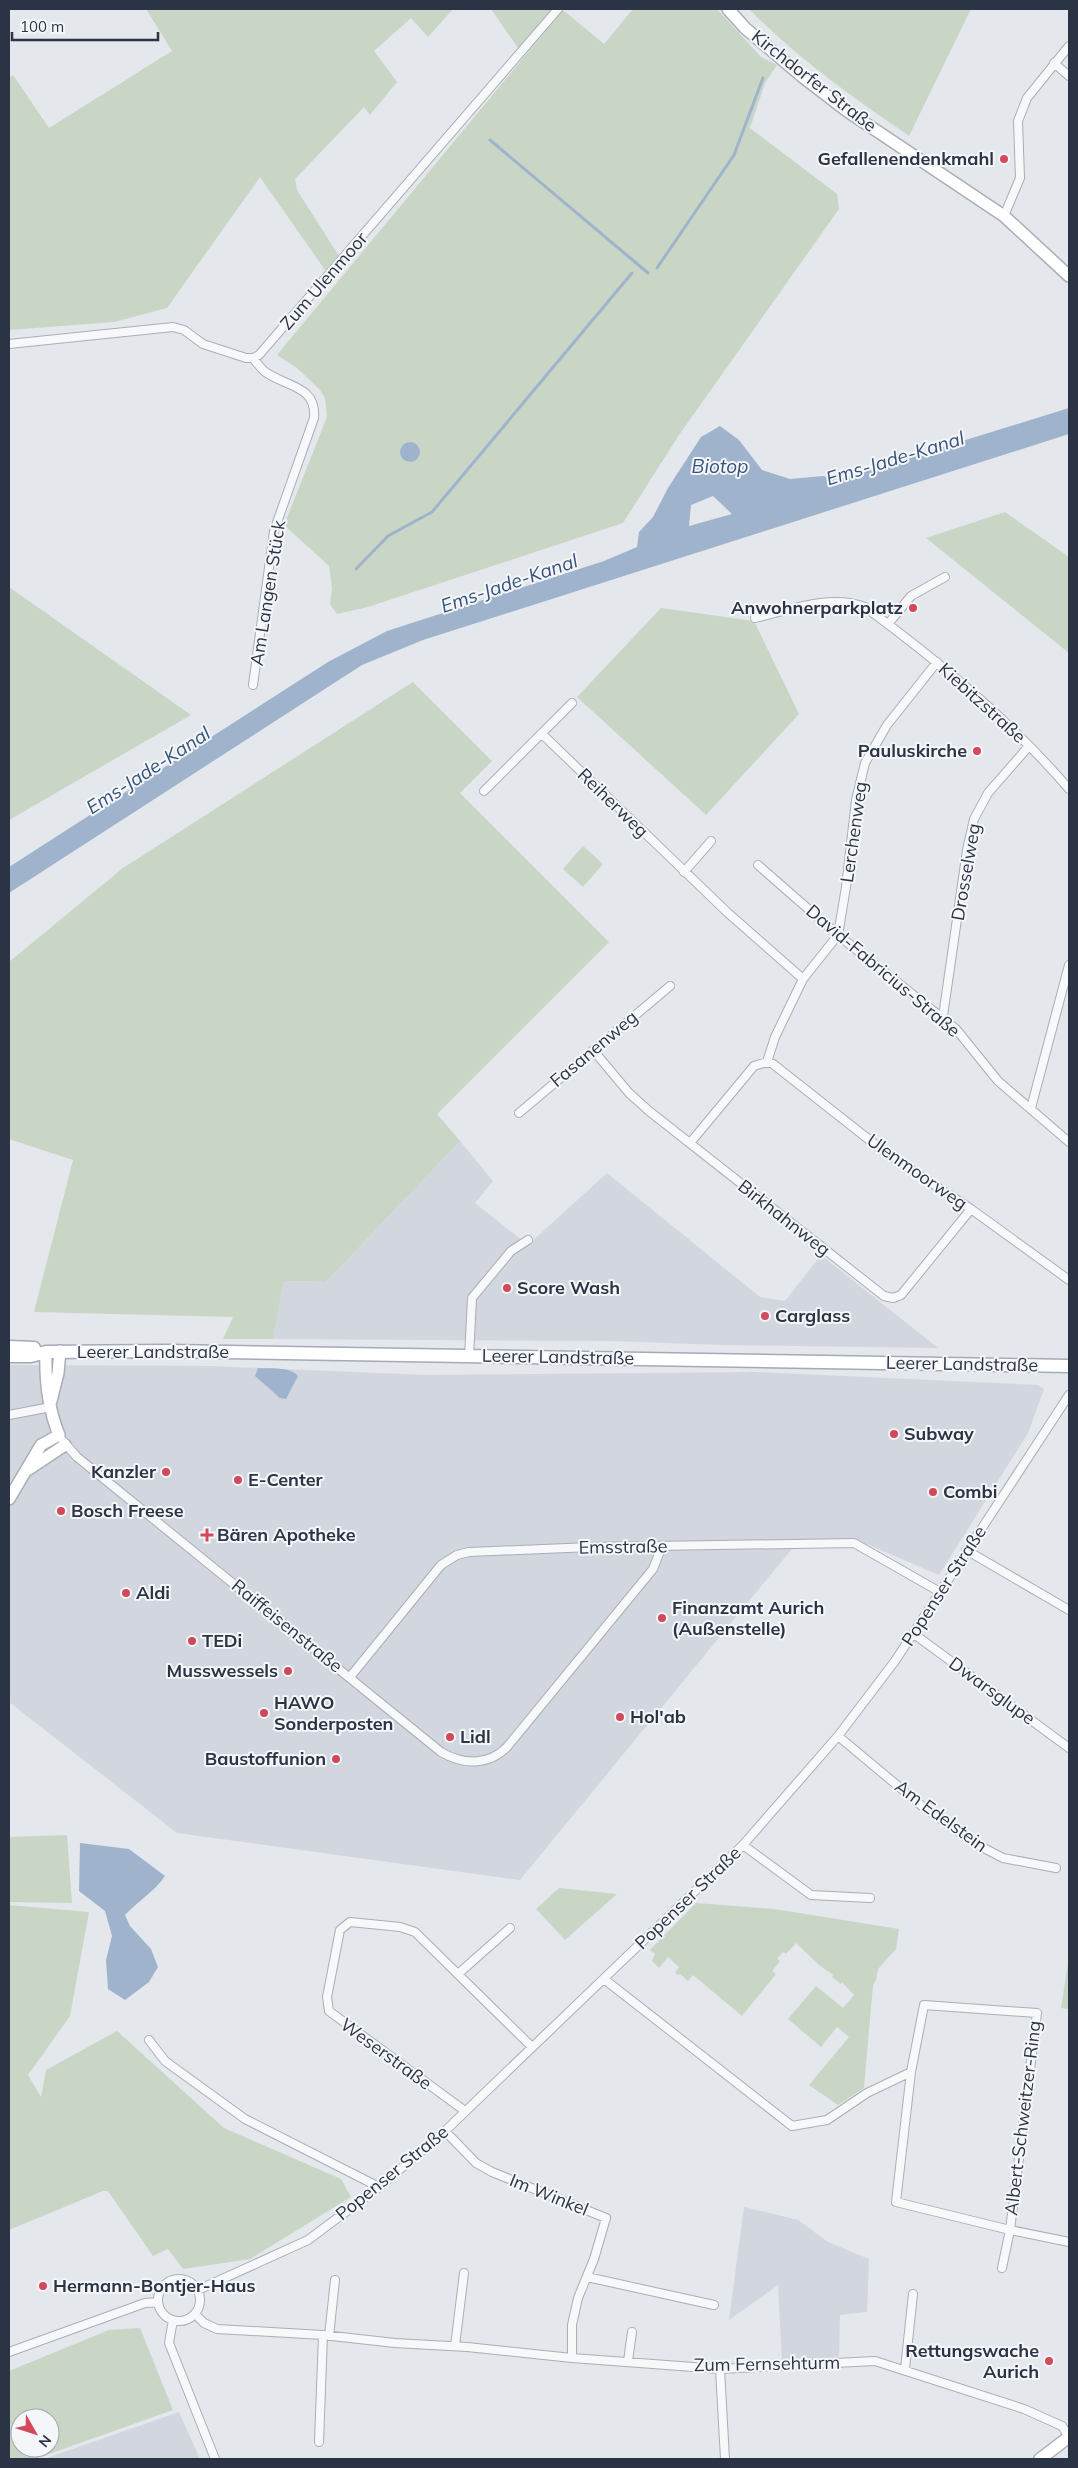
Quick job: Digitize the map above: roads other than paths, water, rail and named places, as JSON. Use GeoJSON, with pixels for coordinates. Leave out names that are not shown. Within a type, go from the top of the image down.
{"type":"FeatureCollection","features":[{"type":"Feature","properties":{"kind":"main road","name":"Leerer Landstraße"},"geometry":{"type":"LineString","coordinates":[[9,1347],[32,1347],[46,1352]]}},
{"type":"Feature","properties":{"kind":"main road","name":"Leerer Landstraße"},"geometry":{"type":"LineString","coordinates":[[9,1356],[32,1356],[60,1351],[1069,1366]]}},
{"type":"Feature","properties":{"kind":"street","name":"Zum Ulenmoor"},"geometry":{"type":"LineString","coordinates":[[253,358],[267,348],[558,9]]}},
{"type":"Feature","properties":{"kind":"street","name":"Kirchdorfer Straße"},"geometry":{"type":"LineString","coordinates":[[728,9],[772,52],[847,111],[1004,216],[1069,276]]}},
{"type":"Feature","properties":{"kind":"street"},"geometry":{"type":"LineString","coordinates":[[1004,216],[1020,178],[1018,122],[1026,98],[1069,46]]}},
{"type":"Feature","properties":{"kind":"street"},"geometry":{"type":"LineString","coordinates":[[1054,63],[1069,76]]}},
{"type":"Feature","properties":{"kind":"street"},"geometry":{"type":"LineString","coordinates":[[9,344],[173,328],[184,330],[203,344],[253,358]]}},
{"type":"Feature","properties":{"kind":"street","name":"Am Langen Stück"},"geometry":{"type":"LineString","coordinates":[[253,358],[264,370],[309,395],[315,406],[314,418],[274,531],[253,685]]}},
{"type":"Feature","properties":{"kind":"street"},"geometry":{"type":"LineString","coordinates":[[888,624],[911,596],[945,578]]}},
{"type":"Feature","properties":{"kind":"street","name":"Kiebitzstraße"},"geometry":{"type":"LineString","coordinates":[[755,618],[835,600],[865,607],[937,662],[1029,746],[1069,790]]}},
{"type":"Feature","properties":{"kind":"street","name":"Lerchenweg"},"geometry":{"type":"LineString","coordinates":[[838,935],[846,887],[856,800],[865,763],[887,725],[937,662]]}},
{"type":"Feature","properties":{"kind":"street"},"geometry":{"type":"LineString","coordinates":[[484,792],[572,702]]}},
{"type":"Feature","properties":{"kind":"street","name":"Reiherweg"},"geometry":{"type":"LineString","coordinates":[[542,734],[684,872],[803,979]]}},
{"type":"Feature","properties":{"kind":"street","name":"Drosselweg"},"geometry":{"type":"LineString","coordinates":[[943,1016],[967,850],[974,819],[988,793],[1029,746]]}},
{"type":"Feature","properties":{"kind":"street"},"geometry":{"type":"LineString","coordinates":[[684,872],[711,841]]}},
{"type":"Feature","properties":{"kind":"street","name":"David-Fabricius-Straße"},"geometry":{"type":"LineString","coordinates":[[758,865],[838,935],[943,1016],[956,1028],[998,1081],[1069,1142]]}},
{"type":"Feature","properties":{"kind":"street"},"geometry":{"type":"LineString","coordinates":[[690,1143],[754,1066],[767,1062],[775,1037],[803,979],[838,935]]}},
{"type":"Feature","properties":{"kind":"street"},"geometry":{"type":"LineString","coordinates":[[1030,1108],[1069,965]]}},
{"type":"Feature","properties":{"kind":"street","name":"Fasanenweg"},"geometry":{"type":"LineString","coordinates":[[519,1113],[670,986]]}},
{"type":"Feature","properties":{"kind":"street","name":"Birkhahnweg"},"geometry":{"type":"LineString","coordinates":[[593,1050],[629,1093],[884,1296],[894,1298],[901,1295],[971,1210]]}},
{"type":"Feature","properties":{"kind":"street","name":"Ulenmoorweg"},"geometry":{"type":"LineString","coordinates":[[767,1062],[773,1064],[886,1153],[971,1210],[1069,1280]]}},
{"type":"Feature","properties":{"kind":"street"},"geometry":{"type":"LineString","coordinates":[[470,1356],[472,1298],[511,1251],[528,1240]]}},
{"type":"Feature","properties":{"kind":"street"},"geometry":{"type":"LineString","coordinates":[[51,1404],[58,1373],[60,1351]]}},
{"type":"Feature","properties":{"kind":"street"},"geometry":{"type":"LineString","coordinates":[[9,1500],[27,1470],[62,1440],[45,1382],[46,1352]]}},
{"type":"Feature","properties":{"kind":"street","name":"Popenser Straße"},"geometry":{"type":"LineString","coordinates":[[198,2290],[308,2240],[379,2187],[446,2131],[743,1845],[838,1736],[914,1634],[966,1550],[1069,1395]]}},
{"type":"Feature","properties":{"kind":"street"},"geometry":{"type":"LineString","coordinates":[[9,1415],[51,1404]]}},
{"type":"Feature","properties":{"kind":"street","name":"Raiffeisenstraße"},"geometry":{"type":"LineString","coordinates":[[62,1440],[77,1457],[444,1754],[459,1761],[470,1762],[491,1758],[507,1747],[654,1569],[662,1546]]}},
{"type":"Feature","properties":{"kind":"street","name":"Emsstraße"},"geometry":{"type":"LineString","coordinates":[[350,1677],[442,1565],[457,1555],[469,1552],[576,1547],[854,1543],[940,1592]]}},
{"type":"Feature","properties":{"kind":"street"},"geometry":{"type":"LineString","coordinates":[[966,1550],[1069,1610]]}},
{"type":"Feature","properties":{"kind":"street","name":"Dwarsglupe"},"geometry":{"type":"LineString","coordinates":[[914,1634],[1069,1748]]}},
{"type":"Feature","properties":{"kind":"street","name":"Am Edelstein"},"geometry":{"type":"LineString","coordinates":[[838,1736],[922,1806],[976,1844],[1002,1858],[1056,1868]]}},
{"type":"Feature","properties":{"kind":"street"},"geometry":{"type":"LineString","coordinates":[[743,1845],[811,1895],[870,1898]]}},
{"type":"Feature","properties":{"kind":"street","name":"Weserstraße"},"geometry":{"type":"LineString","coordinates":[[465,2111],[329,2011],[327,1997],[340,1930],[350,1922],[400,1927],[415,1932],[532,2047]]}},
{"type":"Feature","properties":{"kind":"street"},"geometry":{"type":"LineString","coordinates":[[458,1974],[510,1928]]}},
{"type":"Feature","properties":{"kind":"street"},"geometry":{"type":"LineString","coordinates":[[604,1979],[792,2126],[827,2120],[867,2093],[911,2072]]}},
{"type":"Feature","properties":{"kind":"street","name":"Albert-Schweitzer-Ring"},"geometry":{"type":"LineString","coordinates":[[1002,2268],[1010,2230],[1037,2013],[924,2004],[911,2072],[896,2202],[1010,2230],[1069,2242]]}},
{"type":"Feature","properties":{"kind":"street"},"geometry":{"type":"LineString","coordinates":[[149,2040],[165,2060],[245,2119],[379,2187]]}},
{"type":"Feature","properties":{"kind":"street","name":"Im Winkel"},"geometry":{"type":"LineString","coordinates":[[446,2131],[476,2163],[492,2172],[606,2218],[587,2277],[578,2298],[572,2325],[572,2358]]}},
{"type":"Feature","properties":{"kind":"street"},"geometry":{"type":"LineString","coordinates":[[455,2346],[464,2273]]}},
{"type":"Feature","properties":{"kind":"street"},"geometry":{"type":"LineString","coordinates":[[587,2277],[714,2304]]}},
{"type":"Feature","properties":{"kind":"street"},"geometry":{"type":"LineString","coordinates":[[173,2280],[188,2280],[198,2290],[200,2302],[195,2314],[185,2320],[173,2320],[163,2313],[158,2302],[162,2288],[173,2280]]}},
{"type":"Feature","properties":{"kind":"street"},"geometry":{"type":"LineString","coordinates":[[320,2442],[326,2335],[335,2280]]}},
{"type":"Feature","properties":{"kind":"street"},"geometry":{"type":"LineString","coordinates":[[905,2369],[913,2294]]}},
{"type":"Feature","properties":{"kind":"street"},"geometry":{"type":"LineString","coordinates":[[9,2352],[136,2306],[158,2302]]}},
{"type":"Feature","properties":{"kind":"street","name":"Zum Fernsehturm"},"geometry":{"type":"LineString","coordinates":[[195,2314],[204,2323],[217,2329],[326,2335],[628,2362],[720,2368],[875,2361],[905,2369],[1024,2409],[1062,2426],[1069,2437]]}},
{"type":"Feature","properties":{"kind":"street"},"geometry":{"type":"LineString","coordinates":[[173,2320],[170,2343],[215,2459]]}},
{"type":"Feature","properties":{"kind":"street"},"geometry":{"type":"LineString","coordinates":[[628,2362],[632,2332]]}},
{"type":"Feature","properties":{"kind":"street"},"geometry":{"type":"LineString","coordinates":[[720,2368],[724,2459]]}},
{"type":"Feature","properties":{"kind":"street"},"geometry":{"type":"LineString","coordinates":[[1040,2459],[1069,2437]]}},
{"type":"Feature","properties":{"kind":"water","name":"Biotop"},"geometry":{"type":"Polygon","coordinates":[[[1069,408],[1069,434],[423,640],[362,665],[9,893],[9,867],[328,662],[387,631],[604,561],[637,547],[639,532],[653,517],[668,488],[701,437],[720,426],[739,440],[762,470],[790,479],[823,476],[837,480],[1069,408]],[[713,496],[691,505],[689,526],[732,514],[713,496]]]}},
{"type":"Feature","properties":{"kind":"water"},"geometry":{"type":"Polygon","coordinates":[[[410,442],[417,445],[420,452],[417,459],[410,462],[403,459],[400,452],[403,445],[410,442]]]}},
{"type":"Feature","properties":{"kind":"water"},"geometry":{"type":"Polygon","coordinates":[[[258,1368],[285,1369],[298,1376],[286,1399],[280,1398],[255,1376],[258,1368]]]}},
{"type":"Feature","properties":{"kind":"water"},"geometry":{"type":"Polygon","coordinates":[[[80,1843],[129,1849],[165,1876],[156,1887],[125,1915],[130,1926],[151,1949],[158,1967],[149,1982],[125,2000],[108,1989],[106,1960],[112,1936],[105,1911],[79,1891],[80,1843]]]}},
{"type":"Feature","properties":{"kind":"waterway"},"geometry":{"type":"LineString","coordinates":[[657,268],[734,155],[763,78]]}},
{"type":"Feature","properties":{"kind":"waterway"},"geometry":{"type":"LineString","coordinates":[[490,140],[648,273]]}},
{"type":"Feature","properties":{"kind":"waterway"},"geometry":{"type":"LineString","coordinates":[[356,569],[388,536],[432,512],[632,273]]}},
{"type":"Feature","properties":{"kind":"place","name":"Gefallenendenkmahl"},"geometry":{"type":"Point","coordinates":[1004,159]}},
{"type":"Feature","properties":{"kind":"place","name":"Anwohnerparkplatz"},"geometry":{"type":"Point","coordinates":[913,608]}},
{"type":"Feature","properties":{"kind":"place","name":"Pauluskirche"},"geometry":{"type":"Point","coordinates":[977,751]}},
{"type":"Feature","properties":{"kind":"place","name":"Score Wash"},"geometry":{"type":"Point","coordinates":[507,1288]}},
{"type":"Feature","properties":{"kind":"place","name":"Carglass"},"geometry":{"type":"Point","coordinates":[765,1316]}},
{"type":"Feature","properties":{"kind":"place","name":"Subway"},"geometry":{"type":"Point","coordinates":[894,1434]}},
{"type":"Feature","properties":{"kind":"place","name":"Kanzler"},"geometry":{"type":"Point","coordinates":[166,1472]}},
{"type":"Feature","properties":{"kind":"place","name":"E-Center"},"geometry":{"type":"Point","coordinates":[238,1480]}},
{"type":"Feature","properties":{"kind":"place","name":"Combi"},"geometry":{"type":"Point","coordinates":[933,1492]}},
{"type":"Feature","properties":{"kind":"place","name":"Bosch Freese"},"geometry":{"type":"Point","coordinates":[61,1511]}},
{"type":"Feature","properties":{"kind":"place","name":"Bären Apotheke"},"geometry":{"type":"Point","coordinates":[207,1535]}},
{"type":"Feature","properties":{"kind":"place","name":"Aldi"},"geometry":{"type":"Point","coordinates":[126,1593]}},
{"type":"Feature","properties":{"kind":"place","name":"Finanzamt Aurich (Außenstelle)"},"geometry":{"type":"Point","coordinates":[662,1618]}},
{"type":"Feature","properties":{"kind":"place","name":"TEDi"},"geometry":{"type":"Point","coordinates":[192,1641]}},
{"type":"Feature","properties":{"kind":"place","name":"Musswessels"},"geometry":{"type":"Point","coordinates":[288,1671]}},
{"type":"Feature","properties":{"kind":"place","name":"HAWO Sonderposten"},"geometry":{"type":"Point","coordinates":[264,1713]}},
{"type":"Feature","properties":{"kind":"place","name":"Hol'ab"},"geometry":{"type":"Point","coordinates":[620,1717]}},
{"type":"Feature","properties":{"kind":"place","name":"Lidl"},"geometry":{"type":"Point","coordinates":[450,1737]}},
{"type":"Feature","properties":{"kind":"place","name":"Baustoffunion"},"geometry":{"type":"Point","coordinates":[336,1759]}},
{"type":"Feature","properties":{"kind":"place","name":"Hermann-Bontjer-Haus"},"geometry":{"type":"Point","coordinates":[43,2286]}},
{"type":"Feature","properties":{"kind":"place","name":"Rettungswache Aurich"},"geometry":{"type":"Point","coordinates":[1049,2361]}},
{"type":"Feature","properties":{"kind":"water label","name":"Ems-Jade-Kanal"},"geometry":{"type":"Point","coordinates":[895,458]}},
{"type":"Feature","properties":{"kind":"water label","name":"Ems-Jade-Kanal"},"geometry":{"type":"Point","coordinates":[509,583]}},
{"type":"Feature","properties":{"kind":"water label","name":"Ems-Jade-Kanal"},"geometry":{"type":"Point","coordinates":[148,770]}}]}
